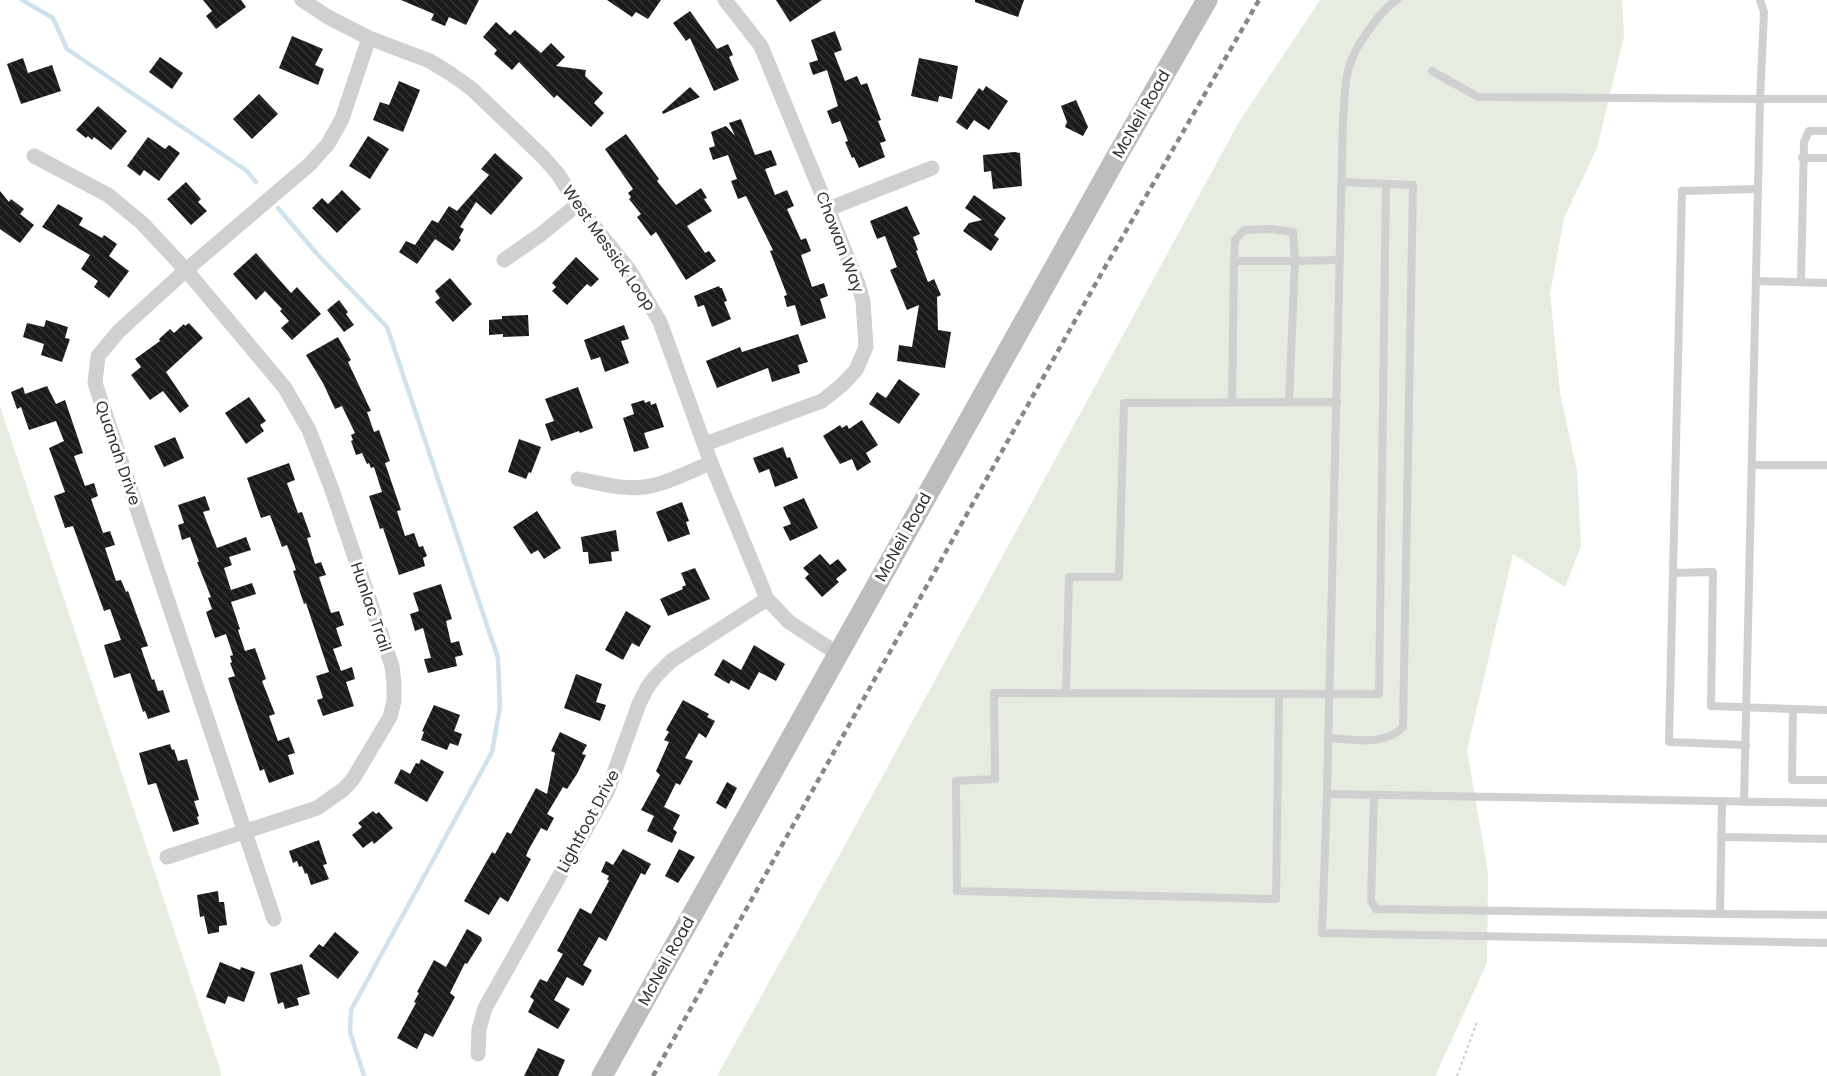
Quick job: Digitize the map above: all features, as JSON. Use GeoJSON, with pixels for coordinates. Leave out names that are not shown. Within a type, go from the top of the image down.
{"type":"FeatureCollection","features":[{"type":"Feature","properties":{"kind":"main road","name":"McNeil Road"},"geometry":{"type":"LineString","coordinates":[[602,1076],[1117,156],[1207,0]]}},
{"type":"Feature","properties":{"kind":"street","name":"West Messick Loop"},"geometry":{"type":"LineString","coordinates":[[302,0],[327,17],[369,38],[430,61],[472,89],[558,174],[577,205],[630,271],[660,322],[711,463],[767,599],[789,622],[838,654]]}},
{"type":"Feature","properties":{"kind":"street","name":"Chowan Way"},"geometry":{"type":"LineString","coordinates":[[705,444],[822,401],[856,370],[866,348],[864,310],[858,284],[828,209],[761,46],[725,0]]}},
{"type":"Feature","properties":{"kind":"street","name":"Quanah Drive"},"geometry":{"type":"LineString","coordinates":[[274,919],[95,383],[98,356],[119,331],[186,270],[309,165],[327,144],[342,119],[369,38]]}},
{"type":"Feature","properties":{"kind":"street","name":"Hunlac Trail"},"geometry":{"type":"LineString","coordinates":[[34,156],[108,195],[126,209],[186,270],[285,388],[302,416],[331,487],[392,666],[394,701],[390,717],[344,789],[317,808],[166,857]]}},
{"type":"Feature","properties":{"kind":"street"},"geometry":{"type":"LineString","coordinates":[[828,209],[932,168]]}},
{"type":"Feature","properties":{"kind":"street"},"geometry":{"type":"LineString","coordinates":[[504,260],[540,236],[577,205]]}},
{"type":"Feature","properties":{"kind":"street"},"geometry":{"type":"LineString","coordinates":[[578,479],[627,488],[643,487],[658,484],[711,463]]}},
{"type":"Feature","properties":{"kind":"street","name":"Lightfoot Drive"},"geometry":{"type":"LineString","coordinates":[[478,1054],[479,1029],[485,1008],[608,790],[647,688],[671,662],[767,599]]}},
{"type":"Feature","properties":{"kind":"lane"},"geometry":{"type":"LineString","coordinates":[[1397,0],[1389,5],[1369,29],[1349,67],[1343,118],[1322,933],[1827,943]]}},
{"type":"Feature","properties":{"kind":"lane"},"geometry":{"type":"LineString","coordinates":[[1744,802],[1764,12],[1760,0]]}},
{"type":"Feature","properties":{"kind":"lane"},"geometry":{"type":"LineString","coordinates":[[1432,71],[1478,97],[1827,99]]}},
{"type":"Feature","properties":{"kind":"lane"},"geometry":{"type":"LineString","coordinates":[[1801,282],[1804,142],[1809,131],[1827,131]]}},
{"type":"Feature","properties":{"kind":"lane"},"geometry":{"type":"LineString","coordinates":[[1802,158],[1827,158]]}},
{"type":"Feature","properties":{"kind":"lane"},"geometry":{"type":"LineString","coordinates":[[1328,738],[1376,740],[1394,736],[1403,727],[1413,185],[1342,182]]}},
{"type":"Feature","properties":{"kind":"lane"},"geometry":{"type":"LineString","coordinates":[[1279,694],[1276,899],[957,891],[956,781],[995,779],[994,693],[1379,694],[1386,184]]}},
{"type":"Feature","properties":{"kind":"lane"},"geometry":{"type":"LineString","coordinates":[[1746,745],[1669,742],[1682,191],[1758,189]]}},
{"type":"Feature","properties":{"kind":"lane"},"geometry":{"type":"LineString","coordinates":[[1232,402],[1235,240],[1244,230],[1271,229],[1293,232],[1295,261],[1289,402]]}},
{"type":"Feature","properties":{"kind":"lane"},"geometry":{"type":"LineString","coordinates":[[1234,261],[1340,260]]}},
{"type":"Feature","properties":{"kind":"lane"},"geometry":{"type":"LineString","coordinates":[[1756,281],[1827,283]]}},
{"type":"Feature","properties":{"kind":"lane"},"geometry":{"type":"LineString","coordinates":[[1066,692],[1069,577],[1119,577],[1124,403],[1337,402]]}},
{"type":"Feature","properties":{"kind":"lane"},"geometry":{"type":"LineString","coordinates":[[1752,465],[1827,465]]}},
{"type":"Feature","properties":{"kind":"lane"},"geometry":{"type":"LineString","coordinates":[[1673,573],[1713,572],[1712,706],[1827,710]]}},
{"type":"Feature","properties":{"kind":"lane"},"geometry":{"type":"LineString","coordinates":[[1793,709],[1792,780],[1827,780]]}},
{"type":"Feature","properties":{"kind":"lane"},"geometry":{"type":"LineString","coordinates":[[1326,794],[1827,803]]}},
{"type":"Feature","properties":{"kind":"lane"},"geometry":{"type":"LineString","coordinates":[[1374,795],[1371,901],[1376,909],[1827,915]]}},
{"type":"Feature","properties":{"kind":"lane"},"geometry":{"type":"LineString","coordinates":[[1720,914],[1722,802]]}},
{"type":"Feature","properties":{"kind":"lane"},"geometry":{"type":"LineString","coordinates":[[1721,837],[1827,839]]}},
{"type":"Feature","properties":{"kind":"path"},"geometry":{"type":"LineString","coordinates":[[1457,1076],[1477,1022]]}},
{"type":"Feature","properties":{"kind":"shaded area"},"geometry":{"type":"Polygon","coordinates":[[[1320,0],[1622,0],[1624,36],[1597,148],[1564,218],[1550,294],[1560,393],[1577,471],[1581,546],[1565,587],[1513,554],[1467,750],[1488,873],[1487,963],[1435,1076],[717,1076],[1239,122],[1320,0]]]}},
{"type":"Feature","properties":{"kind":"shaded area"},"geometry":{"type":"Polygon","coordinates":[[[0,406],[220,1069],[221,1076],[0,1076],[0,406]]]}},
{"type":"Feature","properties":{"kind":"building"},"geometry":{"type":"Polygon","coordinates":[[[203,0],[241,0],[246,7],[216,29],[206,16],[212,11],[203,0]]]}},
{"type":"Feature","properties":{"kind":"building"},"geometry":{"type":"Polygon","coordinates":[[[401,0],[479,0],[466,25],[449,17],[445,26],[431,20],[434,14],[401,0]]]}},
{"type":"Feature","properties":{"kind":"building"},"geometry":{"type":"Polygon","coordinates":[[[607,0],[661,0],[648,19],[636,12],[632,17],[607,0]]]}},
{"type":"Feature","properties":{"kind":"building"},"geometry":{"type":"Polygon","coordinates":[[[776,0],[822,0],[790,22],[776,0]]]}},
{"type":"Feature","properties":{"kind":"building"},"geometry":{"type":"Polygon","coordinates":[[[975,0],[1024,0],[1018,17],[975,2],[975,0]]]}},
{"type":"Feature","properties":{"kind":"building"},"geometry":{"type":"Polygon","coordinates":[[[690,11],[717,49],[728,44],[733,55],[729,57],[739,80],[714,91],[690,38],[686,41],[673,23],[690,11]]]}},
{"type":"Feature","properties":{"kind":"building"},"geometry":{"type":"Polygon","coordinates":[[[496,22],[510,35],[515,30],[541,53],[551,43],[565,57],[556,66],[586,70],[585,76],[603,93],[594,103],[604,113],[591,127],[557,95],[554,98],[519,62],[512,70],[494,54],[497,50],[483,37],[496,22]]]}},
{"type":"Feature","properties":{"kind":"building"},"geometry":{"type":"Polygon","coordinates":[[[835,31],[842,50],[834,53],[845,81],[857,76],[861,85],[867,83],[886,141],[880,143],[885,157],[859,168],[845,142],[848,141],[840,121],[832,124],[827,111],[838,106],[827,70],[813,75],[809,63],[818,60],[811,40],[835,31]]]}},
{"type":"Feature","properties":{"kind":"building"},"geometry":{"type":"Polygon","coordinates":[[[292,36],[323,49],[315,65],[324,69],[318,85],[279,68],[292,36]]]}},
{"type":"Feature","properties":{"kind":"building"},"geometry":{"type":"Polygon","coordinates":[[[160,57],[183,73],[172,89],[149,72],[160,57]]]}},
{"type":"Feature","properties":{"kind":"building"},"geometry":{"type":"Polygon","coordinates":[[[23,58],[28,73],[52,65],[61,91],[21,104],[7,64],[23,58]]]}},
{"type":"Feature","properties":{"kind":"building"},"geometry":{"type":"Polygon","coordinates":[[[919,58],[958,66],[952,99],[939,96],[938,102],[911,96],[919,58]]]}},
{"type":"Feature","properties":{"kind":"building"},"geometry":{"type":"Polygon","coordinates":[[[399,81],[420,90],[403,132],[373,120],[380,102],[389,105],[399,81]]]}},
{"type":"Feature","properties":{"kind":"building"},"geometry":{"type":"Polygon","coordinates":[[[986,86],[1008,101],[989,130],[974,120],[967,130],[956,122],[979,88],[983,91],[986,86]]]}},
{"type":"Feature","properties":{"kind":"building"},"geometry":{"type":"Polygon","coordinates":[[[690,87],[700,97],[663,114],[662,112],[690,87]]]}},
{"type":"Feature","properties":{"kind":"building"},"geometry":{"type":"Polygon","coordinates":[[[259,94],[278,114],[252,139],[233,119],[259,94]]]}},
{"type":"Feature","properties":{"kind":"building"},"geometry":{"type":"Polygon","coordinates":[[[1076,100],[1088,127],[1083,136],[1065,127],[1067,122],[1061,106],[1076,100]]]}},
{"type":"Feature","properties":{"kind":"building"},"geometry":{"type":"Polygon","coordinates":[[[98,106],[127,131],[111,150],[94,137],[92,140],[88,136],[86,138],[76,130],[98,106]]]}},
{"type":"Feature","properties":{"kind":"building"},"geometry":{"type":"Polygon","coordinates":[[[741,119],[755,155],[771,150],[777,165],[765,169],[775,195],[787,190],[794,206],[787,209],[801,240],[806,238],[811,251],[801,255],[812,287],[824,283],[828,296],[820,299],[826,318],[801,326],[795,305],[787,307],[784,296],[787,295],[770,251],[773,250],[746,196],[738,199],[731,181],[737,179],[728,155],[713,160],[709,148],[715,146],[711,132],[726,126],[735,136],[729,123],[741,119]]]}},
{"type":"Feature","properties":{"kind":"building"},"geometry":{"type":"Polygon","coordinates":[[[626,134],[676,205],[701,188],[707,198],[704,199],[712,211],[687,226],[705,253],[709,251],[716,261],[686,280],[656,232],[651,236],[637,217],[641,214],[629,199],[631,197],[628,193],[633,189],[605,149],[626,134]]]}},
{"type":"Feature","properties":{"kind":"building"},"geometry":{"type":"Polygon","coordinates":[[[368,136],[389,149],[370,179],[349,166],[368,136]]]}},
{"type":"Feature","properties":{"kind":"building"},"geometry":{"type":"Polygon","coordinates":[[[148,137],[165,149],[169,145],[180,153],[159,181],[144,170],[140,176],[127,166],[148,137]]]}},
{"type":"Feature","properties":{"kind":"building"},"geometry":{"type":"Polygon","coordinates":[[[495,153],[523,178],[491,215],[476,202],[460,227],[464,229],[459,238],[461,240],[453,251],[435,239],[417,264],[399,252],[406,241],[415,245],[432,220],[438,223],[449,206],[457,211],[489,175],[481,169],[495,153]]]}},
{"type":"Feature","properties":{"kind":"building"},"geometry":{"type":"Polygon","coordinates":[[[1020,153],[1022,186],[993,189],[991,171],[984,172],[983,155],[1020,153]]]}},
{"type":"Feature","properties":{"kind":"building"},"geometry":{"type":"Polygon","coordinates":[[[186,182],[201,199],[198,202],[207,211],[191,225],[167,199],[186,182]]]}},
{"type":"Feature","properties":{"kind":"building"},"geometry":{"type":"Polygon","coordinates":[[[342,190],[361,209],[337,233],[312,208],[322,198],[328,204],[342,190]]]}},
{"type":"Feature","properties":{"kind":"building"},"geometry":{"type":"Polygon","coordinates":[[[0,191],[9,202],[11,199],[24,209],[20,214],[34,225],[20,243],[0,229],[0,191]]]}},
{"type":"Feature","properties":{"kind":"building"},"geometry":{"type":"Polygon","coordinates":[[[974,195],[1006,218],[994,235],[999,239],[991,251],[963,231],[969,223],[982,220],[965,208],[974,195]]]}},
{"type":"Feature","properties":{"kind":"building"},"geometry":{"type":"Polygon","coordinates":[[[58,204],[83,218],[79,225],[102,238],[104,235],[117,244],[109,256],[129,271],[109,298],[94,287],[98,281],[81,269],[90,255],[42,227],[58,204]]]}},
{"type":"Feature","properties":{"kind":"building"},"geometry":{"type":"Polygon","coordinates":[[[907,206],[920,234],[913,237],[918,250],[916,251],[928,282],[934,279],[941,295],[937,297],[938,330],[951,332],[945,368],[897,361],[899,345],[912,347],[919,305],[907,310],[890,270],[897,267],[885,236],[877,239],[870,221],[907,206]]]}},
{"type":"Feature","properties":{"kind":"building"},"geometry":{"type":"Polygon","coordinates":[[[256,253],[291,293],[297,287],[321,314],[292,340],[281,328],[289,321],[280,311],[282,309],[265,291],[256,300],[233,274],[256,253]]]}},
{"type":"Feature","properties":{"kind":"building"},"geometry":{"type":"Polygon","coordinates":[[[576,257],[599,279],[591,287],[587,284],[567,305],[552,291],[556,287],[552,283],[576,257]]]}},
{"type":"Feature","properties":{"kind":"building"},"geometry":{"type":"Polygon","coordinates":[[[450,278],[472,304],[453,322],[435,302],[440,298],[435,291],[450,278]]]}},
{"type":"Feature","properties":{"kind":"building"},"geometry":{"type":"Polygon","coordinates":[[[719,286],[727,301],[724,302],[731,319],[712,327],[704,305],[698,307],[694,296],[719,286]]]}},
{"type":"Feature","properties":{"kind":"building"},"geometry":{"type":"Polygon","coordinates":[[[339,300],[354,325],[344,332],[327,310],[339,300]]]}},
{"type":"Feature","properties":{"kind":"building"},"geometry":{"type":"Polygon","coordinates":[[[528,315],[529,336],[489,335],[489,320],[502,319],[502,316],[528,315]]]}},
{"type":"Feature","properties":{"kind":"building"},"geometry":{"type":"Polygon","coordinates":[[[46,320],[68,327],[65,338],[70,339],[62,362],[41,355],[44,344],[23,337],[27,323],[44,327],[46,320]]]}},
{"type":"Feature","properties":{"kind":"building"},"geometry":{"type":"Polygon","coordinates":[[[189,323],[203,338],[166,372],[189,406],[180,413],[163,391],[150,400],[131,375],[141,367],[135,359],[160,341],[159,339],[170,329],[174,333],[184,324],[185,326],[189,323]]]}},
{"type":"Feature","properties":{"kind":"building"},"geometry":{"type":"Polygon","coordinates":[[[624,325],[629,339],[621,341],[629,363],[605,372],[600,357],[591,360],[584,340],[624,325]]]}},
{"type":"Feature","properties":{"kind":"building"},"geometry":{"type":"Polygon","coordinates":[[[798,334],[808,362],[798,365],[800,373],[772,382],[768,368],[717,388],[706,361],[740,347],[742,352],[798,334]]]}},
{"type":"Feature","properties":{"kind":"building"},"geometry":{"type":"Polygon","coordinates":[[[338,337],[351,360],[348,362],[371,411],[367,412],[374,432],[379,430],[390,461],[385,463],[401,510],[397,511],[405,536],[414,533],[419,547],[423,546],[427,556],[423,558],[425,566],[399,575],[369,496],[382,492],[374,467],[371,468],[369,463],[367,464],[362,453],[356,455],[351,441],[353,440],[351,435],[355,433],[342,406],[335,409],[306,355],[338,337]]]}},
{"type":"Feature","properties":{"kind":"building"},"geometry":{"type":"Polygon","coordinates":[[[899,379],[920,394],[899,424],[869,404],[877,392],[886,398],[899,379]]]}},
{"type":"Feature","properties":{"kind":"building"},"geometry":{"type":"Polygon","coordinates":[[[47,386],[56,404],[65,400],[83,453],[74,456],[85,486],[94,483],[98,496],[91,499],[103,533],[110,531],[115,545],[105,548],[116,581],[121,580],[126,592],[128,591],[148,646],[141,648],[152,680],[154,679],[158,691],[163,690],[170,712],[148,719],[145,711],[143,712],[130,673],[114,678],[104,645],[121,640],[110,609],[104,611],[73,526],[65,528],[54,496],[65,492],[49,448],[64,441],[56,421],[29,430],[21,407],[17,409],[11,392],[23,387],[25,394],[47,386]]]}},
{"type":"Feature","properties":{"kind":"building"},"geometry":{"type":"Polygon","coordinates":[[[578,387],[593,428],[551,441],[545,424],[554,421],[545,399],[578,387]]]}},
{"type":"Feature","properties":{"kind":"building"},"geometry":{"type":"Polygon","coordinates":[[[249,397],[266,421],[260,425],[264,431],[246,444],[225,413],[249,397]]]}},
{"type":"Feature","properties":{"kind":"building"},"geometry":{"type":"Polygon","coordinates":[[[644,400],[645,403],[650,401],[651,405],[656,403],[664,427],[644,433],[649,448],[634,452],[623,418],[634,414],[631,404],[644,400]]]}},
{"type":"Feature","properties":{"kind":"building"},"geometry":{"type":"Polygon","coordinates":[[[862,420],[878,445],[866,453],[871,462],[857,471],[852,459],[840,464],[823,436],[840,425],[842,428],[847,425],[849,429],[862,420]]]}},
{"type":"Feature","properties":{"kind":"building"},"geometry":{"type":"Polygon","coordinates":[[[175,437],[184,458],[164,467],[154,446],[175,437]]]}},
{"type":"Feature","properties":{"kind":"building"},"geometry":{"type":"Polygon","coordinates":[[[519,439],[541,447],[531,473],[529,472],[526,479],[508,472],[519,439]]]}},
{"type":"Feature","properties":{"kind":"building"},"geometry":{"type":"Polygon","coordinates":[[[783,447],[787,458],[790,457],[798,478],[775,487],[769,469],[759,473],[753,458],[783,447]]]}},
{"type":"Feature","properties":{"kind":"building"},"geometry":{"type":"Polygon","coordinates":[[[289,463],[295,480],[287,483],[298,513],[302,512],[311,537],[307,538],[315,564],[321,562],[326,575],[319,577],[331,613],[339,611],[344,625],[336,628],[342,646],[333,649],[341,671],[352,667],[355,679],[346,682],[354,706],[323,716],[317,700],[323,698],[316,676],[329,672],[293,571],[296,570],[287,545],[282,547],[270,515],[261,518],[247,478],[289,463]]]}},
{"type":"Feature","properties":{"kind":"building"},"geometry":{"type":"Polygon","coordinates":[[[205,496],[210,510],[203,512],[217,548],[246,537],[251,550],[229,557],[232,565],[224,568],[231,590],[252,583],[256,594],[231,602],[240,629],[238,630],[245,651],[255,648],[266,679],[262,681],[275,714],[269,716],[278,741],[289,737],[295,753],[288,755],[294,774],[269,783],[264,769],[260,771],[228,678],[235,676],[230,663],[232,662],[230,656],[233,655],[226,634],[215,638],[206,612],[212,609],[208,598],[211,597],[190,537],[182,540],[178,525],[184,523],[178,505],[205,496]]]}},
{"type":"Feature","properties":{"kind":"building"},"geometry":{"type":"Polygon","coordinates":[[[804,498],[818,528],[790,541],[783,527],[791,524],[783,507],[804,498]]]}},
{"type":"Feature","properties":{"kind":"building"},"geometry":{"type":"Polygon","coordinates":[[[682,502],[689,521],[686,522],[690,534],[668,542],[656,512],[682,502]]]}},
{"type":"Feature","properties":{"kind":"building"},"geometry":{"type":"Polygon","coordinates":[[[537,511],[561,548],[544,559],[538,550],[531,554],[513,527],[537,511]]]}},
{"type":"Feature","properties":{"kind":"building"},"geometry":{"type":"Polygon","coordinates":[[[616,530],[619,551],[611,552],[612,561],[589,564],[588,552],[583,552],[581,537],[616,530]]]}},
{"type":"Feature","properties":{"kind":"building"},"geometry":{"type":"Polygon","coordinates":[[[820,554],[830,565],[838,559],[847,570],[836,579],[839,582],[822,597],[805,578],[809,574],[803,568],[820,554]]]}},
{"type":"Feature","properties":{"kind":"building"},"geometry":{"type":"Polygon","coordinates":[[[695,568],[710,599],[668,616],[660,599],[683,589],[682,587],[686,585],[681,573],[695,568]]]}},
{"type":"Feature","properties":{"kind":"building"},"geometry":{"type":"Polygon","coordinates":[[[441,584],[452,619],[446,621],[451,643],[459,641],[463,655],[455,657],[457,666],[428,673],[424,659],[431,658],[423,628],[415,631],[410,614],[419,611],[413,593],[441,584]]]}},
{"type":"Feature","properties":{"kind":"building"},"geometry":{"type":"Polygon","coordinates":[[[626,611],[651,626],[639,647],[632,643],[623,660],[605,650],[626,611]]]}},
{"type":"Feature","properties":{"kind":"building"},"geometry":{"type":"Polygon","coordinates":[[[754,645],[785,664],[776,681],[759,672],[749,690],[731,680],[729,684],[714,675],[723,659],[741,670],[754,645]]]}},
{"type":"Feature","properties":{"kind":"building"},"geometry":{"type":"Polygon","coordinates":[[[576,674],[602,684],[596,702],[606,705],[600,721],[564,708],[576,674]]]}},
{"type":"Feature","properties":{"kind":"building"},"geometry":{"type":"Polygon","coordinates":[[[683,700],[709,714],[707,717],[715,721],[706,738],[699,733],[685,758],[693,761],[680,785],[676,783],[664,807],[680,815],[673,829],[677,832],[672,843],[647,831],[654,816],[641,810],[660,775],[656,771],[669,742],[664,740],[669,732],[666,730],[683,700]]]}},
{"type":"Feature","properties":{"kind":"building"},"geometry":{"type":"Polygon","coordinates":[[[434,705],[460,715],[454,731],[462,734],[458,746],[450,743],[447,750],[421,740],[424,732],[422,731],[434,705]]]}},
{"type":"Feature","properties":{"kind":"building"},"geometry":{"type":"Polygon","coordinates":[[[560,732],[587,745],[582,754],[586,755],[577,774],[567,789],[563,787],[547,814],[554,818],[547,831],[541,828],[529,849],[526,856],[531,859],[508,902],[500,897],[489,915],[464,901],[492,852],[495,854],[507,832],[511,834],[536,788],[547,794],[555,753],[551,751],[560,732]]]}},
{"type":"Feature","properties":{"kind":"building"},"geometry":{"type":"Polygon","coordinates":[[[170,744],[178,761],[187,759],[199,800],[194,801],[199,824],[173,832],[156,783],[148,785],[139,753],[170,744]]]}},
{"type":"Feature","properties":{"kind":"building"},"geometry":{"type":"Polygon","coordinates":[[[421,759],[444,772],[427,802],[394,783],[401,769],[410,774],[421,759]]]}},
{"type":"Feature","properties":{"kind":"building"},"geometry":{"type":"Polygon","coordinates":[[[727,782],[737,788],[726,809],[716,803],[727,782]]]}},
{"type":"Feature","properties":{"kind":"building"},"geometry":{"type":"Polygon","coordinates":[[[373,811],[376,814],[379,812],[393,828],[374,844],[372,841],[363,848],[352,835],[362,827],[358,823],[373,811]]]}},
{"type":"Feature","properties":{"kind":"building"},"geometry":{"type":"Polygon","coordinates":[[[319,840],[327,864],[323,865],[329,879],[311,885],[302,866],[299,867],[297,861],[293,863],[289,851],[319,840]]]}},
{"type":"Feature","properties":{"kind":"building"},"geometry":{"type":"Polygon","coordinates":[[[623,849],[651,864],[645,875],[641,873],[606,941],[599,937],[583,965],[592,970],[583,986],[567,977],[554,1000],[570,1009],[558,1029],[528,1012],[534,1000],[530,997],[540,979],[547,982],[563,954],[557,951],[580,908],[591,914],[609,881],[607,879],[609,876],[601,872],[606,861],[613,865],[623,849]]]}},
{"type":"Feature","properties":{"kind":"building"},"geometry":{"type":"Polygon","coordinates":[[[679,849],[695,857],[678,883],[665,876],[679,849]]]}},
{"type":"Feature","properties":{"kind":"building"},"geometry":{"type":"Polygon","coordinates":[[[218,891],[219,902],[224,902],[227,925],[219,926],[219,932],[208,934],[204,916],[200,917],[197,895],[218,891]]]}},
{"type":"Feature","properties":{"kind":"building"},"geometry":{"type":"Polygon","coordinates":[[[467,929],[481,937],[482,940],[467,964],[465,963],[450,993],[455,997],[433,1037],[425,1033],[417,1049],[397,1038],[416,1003],[414,1002],[419,993],[417,992],[434,960],[446,967],[467,929]]]}},
{"type":"Feature","properties":{"kind":"building"},"geometry":{"type":"Polygon","coordinates":[[[335,932],[359,952],[338,979],[309,956],[319,944],[323,947],[335,932]]]}},
{"type":"Feature","properties":{"kind":"building"},"geometry":{"type":"Polygon","coordinates":[[[220,962],[240,970],[241,967],[255,972],[244,1002],[228,996],[225,1004],[206,997],[220,962]]]}},
{"type":"Feature","properties":{"kind":"building"},"geometry":{"type":"Polygon","coordinates":[[[302,964],[310,994],[297,998],[299,1005],[285,1009],[283,1002],[278,1004],[270,973],[302,964]]]}},
{"type":"Feature","properties":{"kind":"building"},"geometry":{"type":"Polygon","coordinates":[[[538,1048],[565,1060],[558,1076],[524,1076],[538,1048]]]}},
{"type":"Feature","properties":{"kind":"waterway"},"geometry":{"type":"LineString","coordinates":[[22,0],[53,18],[67,49],[247,171],[256,182]]}},
{"type":"Feature","properties":{"kind":"waterway"},"geometry":{"type":"LineString","coordinates":[[278,208],[318,255],[387,327],[498,658],[500,707],[492,752],[351,1010],[350,1032],[364,1076]]}},
{"type":"Feature","properties":{"kind":"railway"},"geometry":{"type":"LineString","coordinates":[[653,1076],[1096,283],[1259,0]]}}]}
